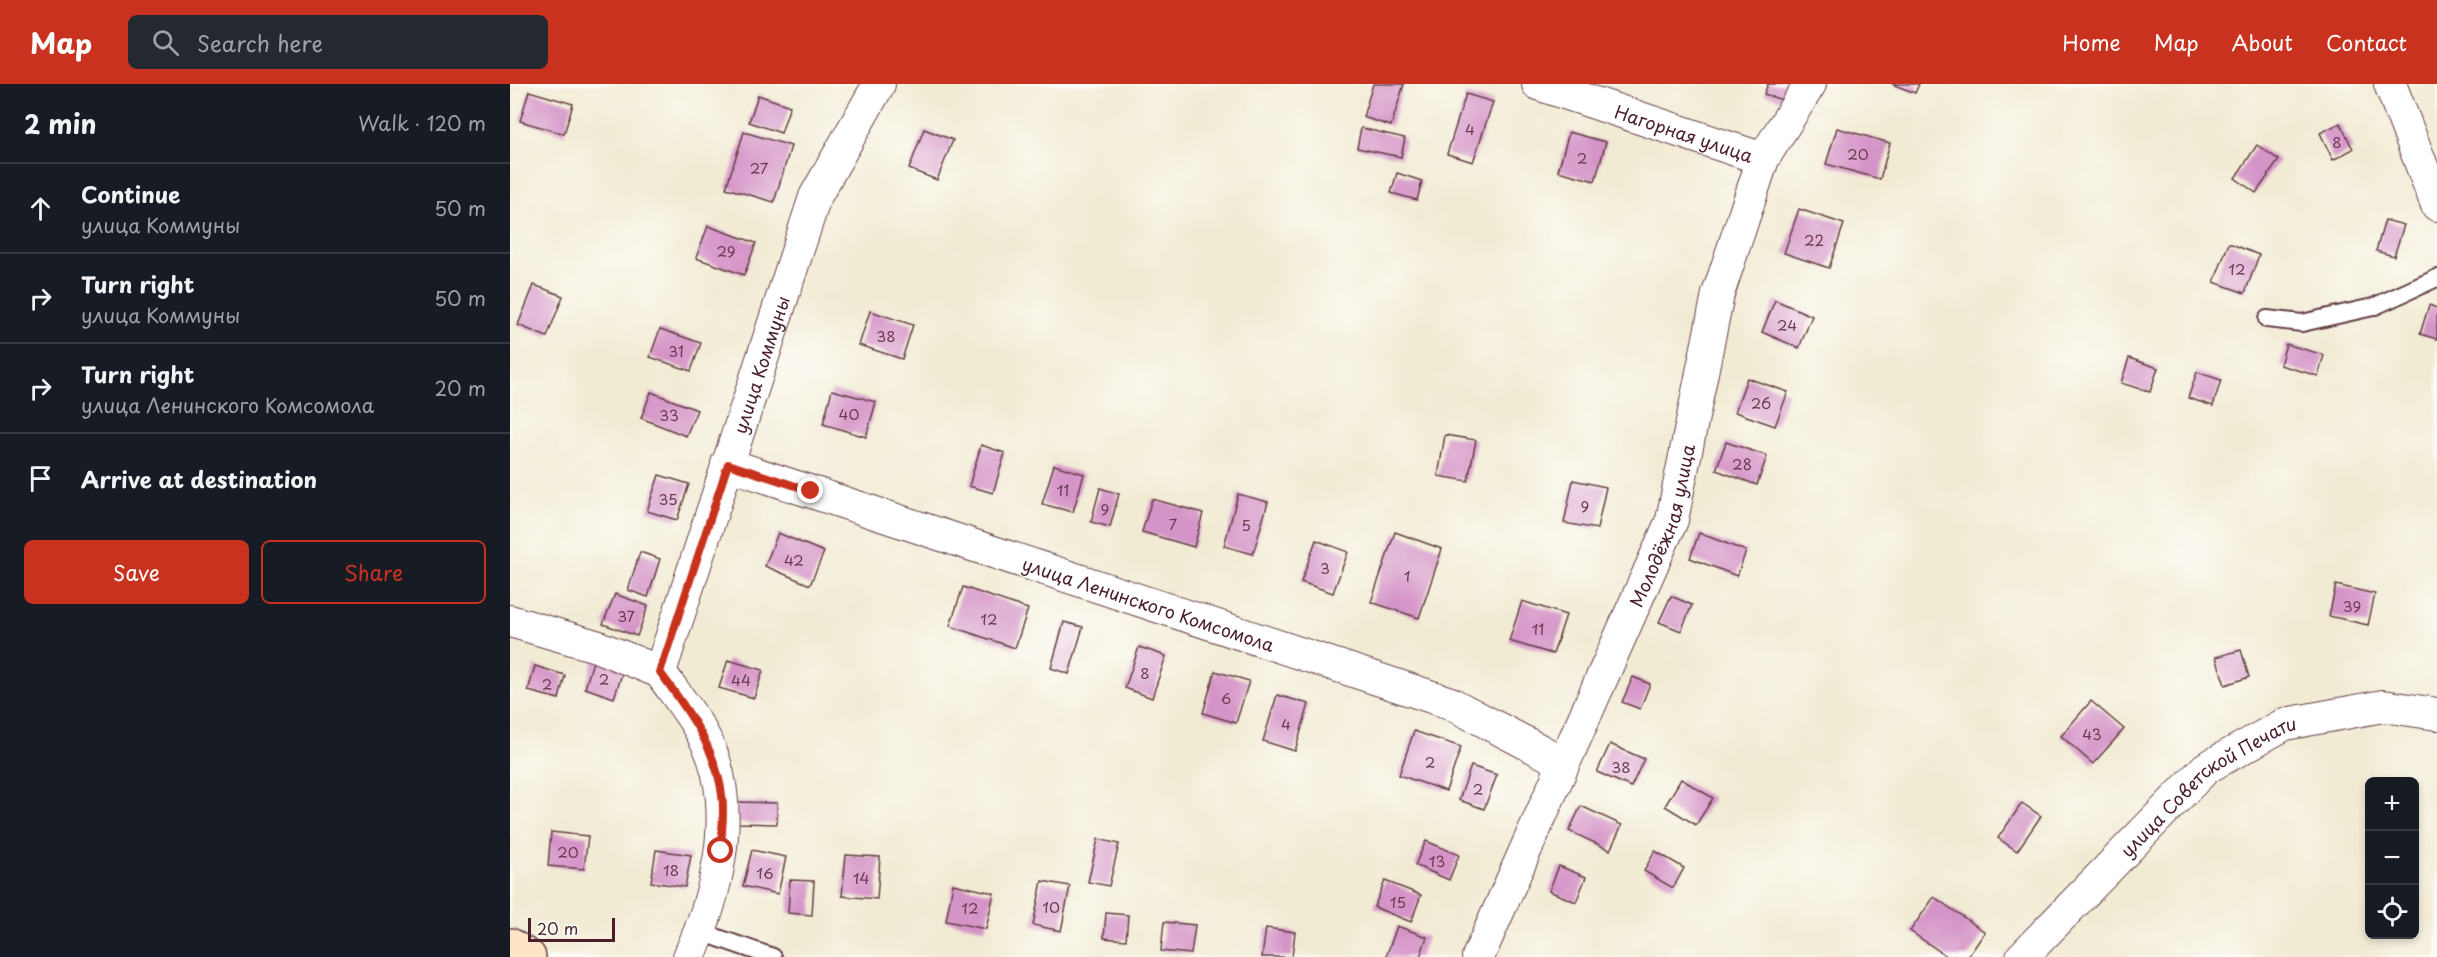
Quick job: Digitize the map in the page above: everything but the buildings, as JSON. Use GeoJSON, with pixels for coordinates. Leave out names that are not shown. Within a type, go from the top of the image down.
{"type":"FeatureCollection","features":[{"type":"Feature","properties":{"kind":"street","name":"улица Коммуны"},"geometry":{"type":"LineString","coordinates":[[660,672],[814,197],[879,84]]}},
{"type":"Feature","properties":{"kind":"street","name":"Нагорная улица"},"geometry":{"type":"LineString","coordinates":[[1538,84],[1763,159]]}},
{"type":"Feature","properties":{"kind":"street","name":"Молодёжная улица"},"geometry":{"type":"LineString","coordinates":[[1478,957],[1562,762],[1672,520],[1718,294],[1763,159],[1810,84]]}},
{"type":"Feature","properties":{"kind":"street"},"geometry":{"type":"LineString","coordinates":[[2390,84],[2437,206]]}},
{"type":"Feature","properties":{"kind":"street","name":"улица Ленинского Комсомола"},"geometry":{"type":"LineString","coordinates":[[728,464],[1450,703],[1562,762]]}},
{"type":"Feature","properties":{"kind":"street"},"geometry":{"type":"LineString","coordinates":[[510,621],[596,646],[660,672],[696,724],[713,756],[722,796],[721,851],[695,944]]}},
{"type":"Feature","properties":{"kind":"street","name":"улица Советской Печати"},"geometry":{"type":"LineString","coordinates":[[2022,957],[2206,768],[2285,724],[2384,706],[2437,714]]}},
{"type":"Feature","properties":{"kind":"street"},"geometry":{"type":"LineString","coordinates":[[510,945],[529,957]]}},
{"type":"Feature","properties":{"kind":"lane"},"geometry":{"type":"LineString","coordinates":[[2267,319],[2302,323],[2373,307],[2437,279]]}},
{"type":"Feature","properties":{"kind":"lane"},"geometry":{"type":"LineString","coordinates":[[695,944],[773,957]]}},
{"type":"Feature","properties":{"kind":"route"},"geometry":{"type":"LineString","coordinates":[[721,851],[722,796],[713,756],[696,724],[660,672],[728,464],[811,491]]}}]}
